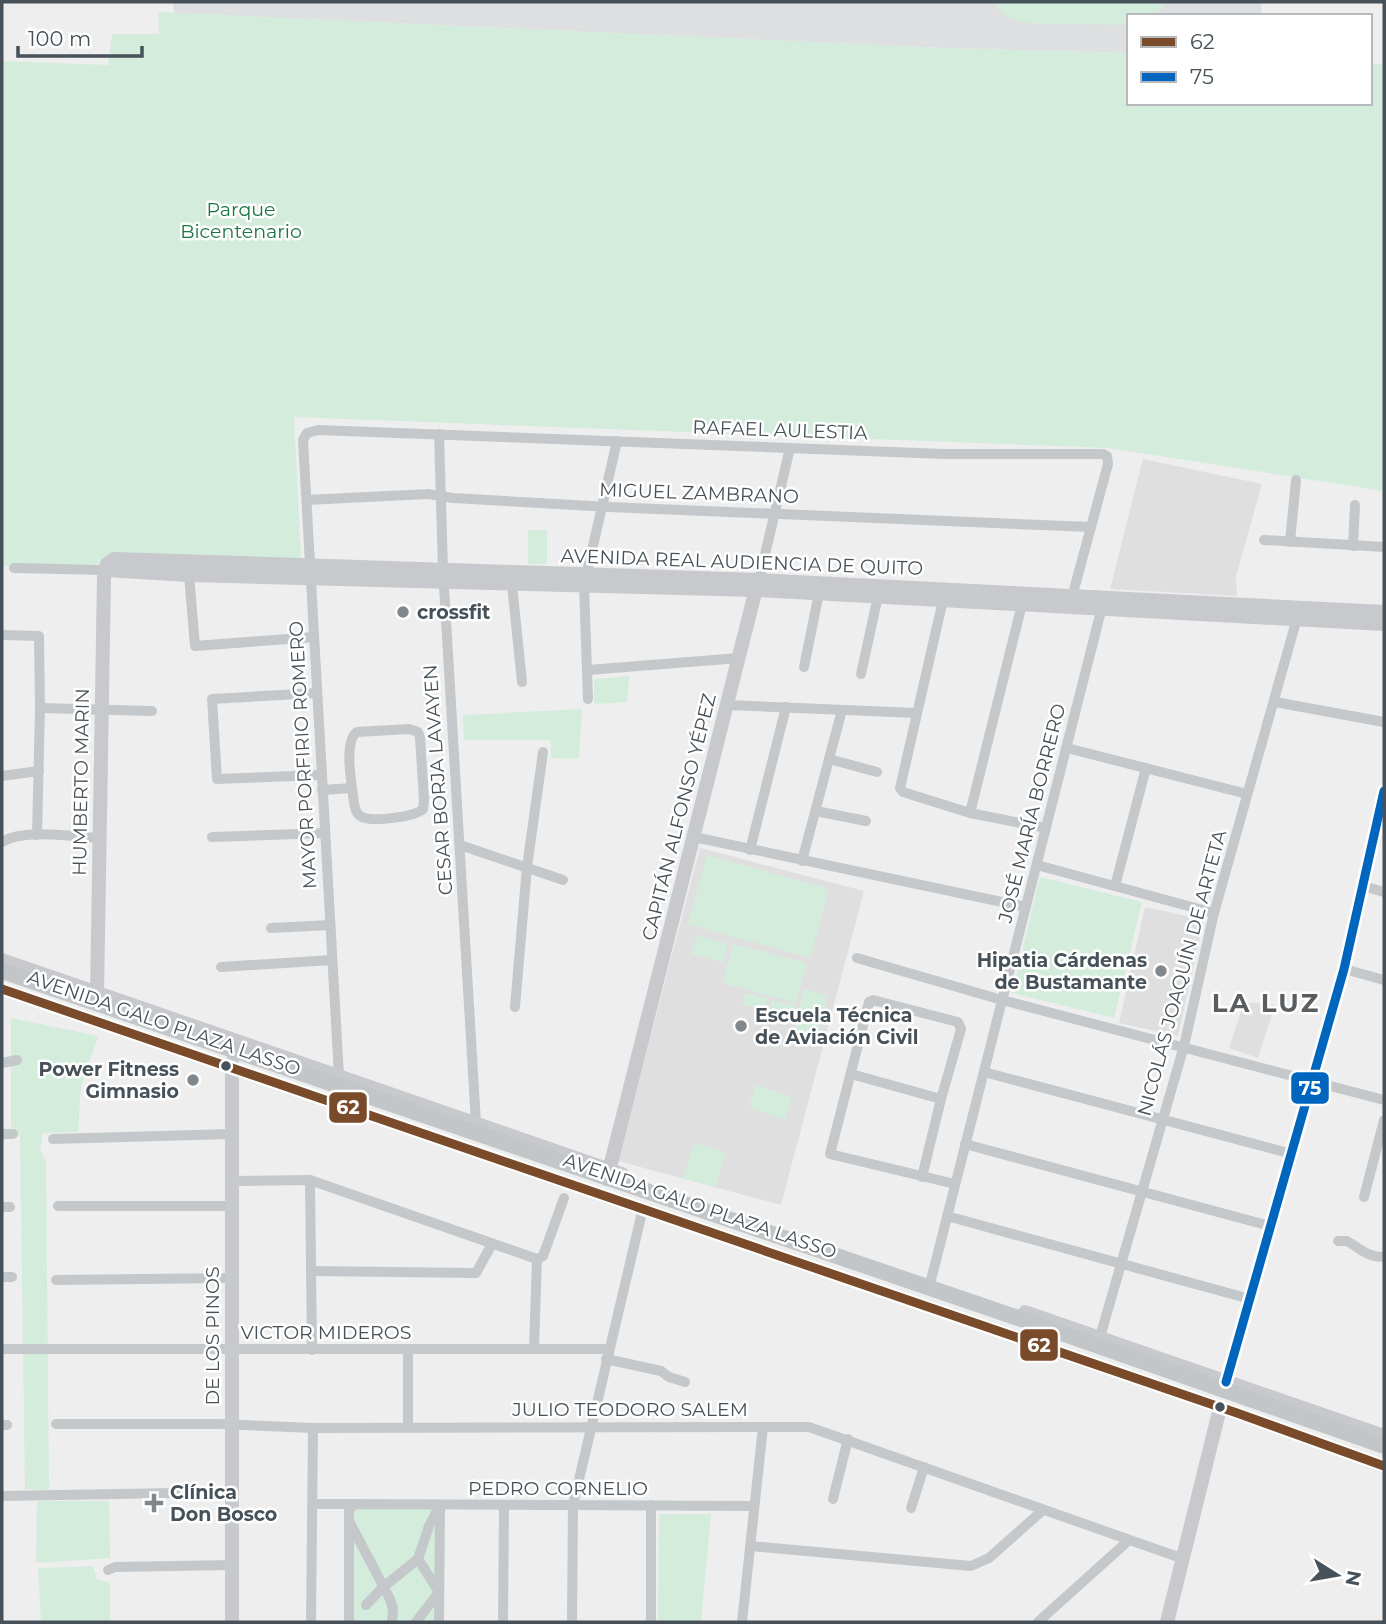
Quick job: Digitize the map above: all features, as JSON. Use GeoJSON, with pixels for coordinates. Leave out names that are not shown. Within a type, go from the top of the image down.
{"type":"FeatureCollection","features":[{"type":"Feature","properties":{"kind":"main road","name":"AVENIDA REAL AUDIENCIA DE QUITO"},"geometry":{"type":"LineString","coordinates":[[310,571],[189,575],[105,570],[108,562],[117,558],[310,571],[1072,597],[1103,603],[1384,624]]}},
{"type":"Feature","properties":{"kind":"main road","name":"HUMBERTO MARIN"},"geometry":{"type":"LineString","coordinates":[[97,994],[105,570]]}},
{"type":"Feature","properties":{"kind":"main road","name":"AVENIDA REAL AUDIENCIA DE QUITO"},"geometry":{"type":"LineString","coordinates":[[443,576],[512,584],[584,580]]}},
{"type":"Feature","properties":{"kind":"main road","name":"AVENIDA REAL AUDIENCIA DE QUITO"},"geometry":{"type":"LineString","coordinates":[[757,585],[819,593],[1023,604],[1103,603],[1384,612]]}},
{"type":"Feature","properties":{"kind":"main road","name":"CAPITÁN ALFONSO YÉPEZ"},"geometry":{"type":"LineString","coordinates":[[606,1183],[757,585]]}},
{"type":"Feature","properties":{"kind":"main road","name":"AVENIDA GALO PLAZA LASSO"},"geometry":{"type":"LineString","coordinates":[[2,960],[205,1028],[476,1124],[606,1183],[1384,1454]]}},
{"type":"Feature","properties":{"kind":"main road","name":"AVENIDA GALO PLAZA LASSO"},"geometry":{"type":"LineString","coordinates":[[2,971],[232,1059]]}},
{"type":"Feature","properties":{"kind":"main road","name":"AVENIDA GALO PLAZA LASSO"},"geometry":{"type":"LineString","coordinates":[[2,980],[232,1059],[1027,1321],[1384,1446]]}},
{"type":"Feature","properties":{"kind":"main road","name":"AVENIDA GALO PLAZA LASSO"},"geometry":{"type":"LineString","coordinates":[[2,989],[232,1059]]}},
{"type":"Feature","properties":{"kind":"main road","name":"DE LOS PINOS"},"geometry":{"type":"LineString","coordinates":[[232,1059],[232,1622]]}},
{"type":"Feature","properties":{"kind":"main road","name":"AVENIDA GALO PLAZA LASSO"},"geometry":{"type":"LineString","coordinates":[[606,1183],[643,1208],[1384,1466]]}},
{"type":"Feature","properties":{"kind":"main road","name":"AVENIDA GALO PLAZA LASSO"},"geometry":{"type":"LineString","coordinates":[[606,1183],[930,1280],[1384,1436]]}},
{"type":"Feature","properties":{"kind":"main road"},"geometry":{"type":"LineString","coordinates":[[1167,1622],[1220,1408]]}},
{"type":"Feature","properties":{"kind":"street","name":"RAFAEL AULESTIA"},"geometry":{"type":"LineString","coordinates":[[307,433],[318,430],[439,433],[944,454],[1104,454],[1108,464],[1072,597]]}},
{"type":"Feature","properties":{"kind":"street","name":"MAYOR PORFIRIO ROMERO"},"geometry":{"type":"LineString","coordinates":[[307,433],[303,440],[339,1076]]}},
{"type":"Feature","properties":{"kind":"street","name":"CESAR BORJA LAVAYEN"},"geometry":{"type":"LineString","coordinates":[[439,433],[443,576],[476,1124]]}},
{"type":"Feature","properties":{"kind":"street"},"geometry":{"type":"LineString","coordinates":[[588,699],[584,580],[617,441]]}},
{"type":"Feature","properties":{"kind":"street","name":"CAPITÁN ALFONSO YÉPEZ"},"geometry":{"type":"LineString","coordinates":[[757,585],[790,448]]}},
{"type":"Feature","properties":{"kind":"street"},"geometry":{"type":"LineString","coordinates":[[1290,542],[1296,480]]}},
{"type":"Feature","properties":{"kind":"street","name":"MIGUEL ZAMBRANO"},"geometry":{"type":"LineString","coordinates":[[307,500],[428,494],[453,498],[603,507],[1091,527]]}},
{"type":"Feature","properties":{"kind":"street"},"geometry":{"type":"LineString","coordinates":[[1353,546],[1355,505]]}},
{"type":"Feature","properties":{"kind":"street"},"geometry":{"type":"LineString","coordinates":[[1264,540],[1384,547]]}},
{"type":"Feature","properties":{"kind":"street","name":"AVENIDA REAL AUDIENCIA DE QUITO"},"geometry":{"type":"LineString","coordinates":[[13,568],[105,570]]}},
{"type":"Feature","properties":{"kind":"street"},"geometry":{"type":"LineString","coordinates":[[189,575],[195,646],[314,637]]}},
{"type":"Feature","properties":{"kind":"street"},"geometry":{"type":"LineString","coordinates":[[512,584],[523,682]]}},
{"type":"Feature","properties":{"kind":"street"},"geometry":{"type":"LineString","coordinates":[[804,667],[819,593]]}},
{"type":"Feature","properties":{"kind":"street"},"geometry":{"type":"LineString","coordinates":[[861,674],[878,596]]}},
{"type":"Feature","properties":{"kind":"street"},"geometry":{"type":"LineString","coordinates":[[943,600],[900,788],[903,792],[970,813],[1046,828]]}},
{"type":"Feature","properties":{"kind":"street","name":"JOSÉ MARÍA BORRERO"},"geometry":{"type":"LineString","coordinates":[[930,1280],[1103,603]]}},
{"type":"Feature","properties":{"kind":"street"},"geometry":{"type":"LineString","coordinates":[[970,813],[1023,604]]}},
{"type":"Feature","properties":{"kind":"street","name":"NICOLÁS JOAQUÍN DE ARTETA"},"geometry":{"type":"LineString","coordinates":[[1100,1337],[1184,1046],[1214,913],[1297,618]]}},
{"type":"Feature","properties":{"kind":"street"},"geometry":{"type":"LineString","coordinates":[[2,635],[38,636],[40,708],[37,835]]}},
{"type":"Feature","properties":{"kind":"street"},"geometry":{"type":"LineString","coordinates":[[588,670],[739,657]]}},
{"type":"Feature","properties":{"kind":"street"},"geometry":{"type":"LineString","coordinates":[[317,693],[212,699],[217,779],[321,775]]}},
{"type":"Feature","properties":{"kind":"street"},"geometry":{"type":"LineString","coordinates":[[1275,702],[1384,722]]}},
{"type":"Feature","properties":{"kind":"street"},"geometry":{"type":"LineString","coordinates":[[727,705],[916,713]]}},
{"type":"Feature","properties":{"kind":"street"},"geometry":{"type":"LineString","coordinates":[[750,850],[786,707]]}},
{"type":"Feature","properties":{"kind":"street"},"geometry":{"type":"LineString","coordinates":[[40,708],[152,712]]}},
{"type":"Feature","properties":{"kind":"street"},"geometry":{"type":"LineString","coordinates":[[802,861],[842,710]]}},
{"type":"Feature","properties":{"kind":"street"},"geometry":{"type":"LineString","coordinates":[[413,729],[418,732],[424,799],[420,812],[402,816],[363,817],[355,811],[352,788],[349,750],[353,734],[413,729]]}},
{"type":"Feature","properties":{"kind":"street"},"geometry":{"type":"LineString","coordinates":[[1066,748],[1247,794]]}},
{"type":"Feature","properties":{"kind":"street"},"geometry":{"type":"LineString","coordinates":[[515,1007],[527,867],[543,752]]}},
{"type":"Feature","properties":{"kind":"street"},"geometry":{"type":"LineString","coordinates":[[829,759],[877,772]]}},
{"type":"Feature","properties":{"kind":"street"},"geometry":{"type":"LineString","coordinates":[[1115,886],[1146,768]]}},
{"type":"Feature","properties":{"kind":"street"},"geometry":{"type":"LineString","coordinates":[[2,776],[39,771]]}},
{"type":"Feature","properties":{"kind":"street"},"geometry":{"type":"LineString","coordinates":[[323,790],[352,788]]}},
{"type":"Feature","properties":{"kind":"street"},"geometry":{"type":"LineString","coordinates":[[1226,1382],[1343,970],[1384,791]]}},
{"type":"Feature","properties":{"kind":"street"},"geometry":{"type":"LineString","coordinates":[[816,811],[866,821]]}},
{"type":"Feature","properties":{"kind":"street"},"geometry":{"type":"LineString","coordinates":[[212,837],[325,833]]}},
{"type":"Feature","properties":{"kind":"street"},"geometry":{"type":"LineString","coordinates":[[2,842],[37,835],[99,838]]}},
{"type":"Feature","properties":{"kind":"street"},"geometry":{"type":"LineString","coordinates":[[694,837],[1026,907]]}},
{"type":"Feature","properties":{"kind":"street"},"geometry":{"type":"LineString","coordinates":[[460,845],[563,880]]}},
{"type":"Feature","properties":{"kind":"street"},"geometry":{"type":"LineString","coordinates":[[1037,865],[1214,913]]}},
{"type":"Feature","properties":{"kind":"street"},"geometry":{"type":"LineString","coordinates":[[1363,886],[1384,892]]}},
{"type":"Feature","properties":{"kind":"street"},"geometry":{"type":"LineString","coordinates":[[271,928],[330,925]]}},
{"type":"Feature","properties":{"kind":"street"},"geometry":{"type":"LineString","coordinates":[[857,958],[1002,1000],[1384,1100]]}},
{"type":"Feature","properties":{"kind":"street"},"geometry":{"type":"LineString","coordinates":[[221,967],[332,960]]}},
{"type":"Feature","properties":{"kind":"street"},"geometry":{"type":"LineString","coordinates":[[1343,970],[1384,980]]}},
{"type":"Feature","properties":{"kind":"street"},"geometry":{"type":"LineString","coordinates":[[922,1177],[961,1030],[958,1022],[871,1000],[830,1154],[922,1177],[955,1184]]}},
{"type":"Feature","properties":{"kind":"street"},"geometry":{"type":"LineString","coordinates":[[2,1063],[17,1060]]}},
{"type":"Feature","properties":{"kind":"street"},"geometry":{"type":"LineString","coordinates":[[984,1072],[1292,1154]]}},
{"type":"Feature","properties":{"kind":"street"},"geometry":{"type":"LineString","coordinates":[[851,1074],[941,1099]]}},
{"type":"Feature","properties":{"kind":"street"},"geometry":{"type":"LineString","coordinates":[[1364,1197],[1384,1120]]}},
{"type":"Feature","properties":{"kind":"street"},"geometry":{"type":"LineString","coordinates":[[53,1139],[231,1134]]}},
{"type":"Feature","properties":{"kind":"street"},"geometry":{"type":"LineString","coordinates":[[965,1144],[1270,1226]]}},
{"type":"Feature","properties":{"kind":"street"},"geometry":{"type":"LineString","coordinates":[[232,1181],[310,1180],[537,1259],[543,1256],[564,1198]]}},
{"type":"Feature","properties":{"kind":"street"},"geometry":{"type":"LineString","coordinates":[[310,1180],[312,1350]]}},
{"type":"Feature","properties":{"kind":"street"},"geometry":{"type":"LineString","coordinates":[[58,1206],[231,1206]]}},
{"type":"Feature","properties":{"kind":"street"},"geometry":{"type":"LineString","coordinates":[[572,1622],[573,1505],[643,1208]]}},
{"type":"Feature","properties":{"kind":"street"},"geometry":{"type":"LineString","coordinates":[[947,1216],[1250,1299]]}},
{"type":"Feature","properties":{"kind":"street"},"geometry":{"type":"LineString","coordinates":[[1338,1241],[1347,1241],[1359,1251],[1373,1257],[1384,1257]]}},
{"type":"Feature","properties":{"kind":"street"},"geometry":{"type":"LineString","coordinates":[[311,1271],[476,1273],[492,1244]]}},
{"type":"Feature","properties":{"kind":"street"},"geometry":{"type":"LineString","coordinates":[[534,1348],[537,1259]]}},
{"type":"Feature","properties":{"kind":"street"},"geometry":{"type":"LineString","coordinates":[[56,1280],[231,1278]]}},
{"type":"Feature","properties":{"kind":"street","name":"VICTOR MIDEROS"},"geometry":{"type":"LineString","coordinates":[[2,1349],[534,1348],[607,1354],[661,1371],[669,1377],[685,1382]]}},
{"type":"Feature","properties":{"kind":"street"},"geometry":{"type":"LineString","coordinates":[[408,1350],[408,1426]]}},
{"type":"Feature","properties":{"kind":"street","name":"JULIO TEODORO SALEM"},"geometry":{"type":"LineString","coordinates":[[56,1424],[313,1428],[809,1427],[1181,1558]]}},
{"type":"Feature","properties":{"kind":"street"},"geometry":{"type":"LineString","coordinates":[[750,1622],[742,1622],[762,1427]]}},
{"type":"Feature","properties":{"kind":"street"},"geometry":{"type":"LineString","coordinates":[[311,1622],[313,1428]]}},
{"type":"Feature","properties":{"kind":"street"},"geometry":{"type":"LineString","coordinates":[[833,1499],[848,1439]]}},
{"type":"Feature","properties":{"kind":"street"},"geometry":{"type":"LineString","coordinates":[[911,1508],[924,1467]]}},
{"type":"Feature","properties":{"kind":"street"},"geometry":{"type":"LineString","coordinates":[[2,1496],[232,1492]]}},
{"type":"Feature","properties":{"kind":"street","name":"PEDRO CORNELIO"},"geometry":{"type":"LineString","coordinates":[[312,1504],[753,1506]]}},
{"type":"Feature","properties":{"kind":"street"},"geometry":{"type":"LineString","coordinates":[[349,1622],[349,1510],[359,1504]]}},
{"type":"Feature","properties":{"kind":"street"},"geometry":{"type":"LineString","coordinates":[[366,1605],[418,1559],[429,1526],[440,1505]]}},
{"type":"Feature","properties":{"kind":"street"},"geometry":{"type":"LineString","coordinates":[[439,1622],[440,1505]]}},
{"type":"Feature","properties":{"kind":"street"},"geometry":{"type":"LineString","coordinates":[[651,1505],[651,1622]]}},
{"type":"Feature","properties":{"kind":"street"},"geometry":{"type":"LineString","coordinates":[[503,1622],[504,1506]]}},
{"type":"Feature","properties":{"kind":"street"},"geometry":{"type":"LineString","coordinates":[[750,1546],[971,1566],[989,1558],[1042,1511]]}},
{"type":"Feature","properties":{"kind":"street"},"geometry":{"type":"LineString","coordinates":[[349,1521],[393,1609],[392,1622]]}},
{"type":"Feature","properties":{"kind":"street"},"geometry":{"type":"LineString","coordinates":[[1038,1622],[1128,1541]]}},
{"type":"Feature","properties":{"kind":"street"},"geometry":{"type":"LineString","coordinates":[[418,1559],[439,1592]]}},
{"type":"Feature","properties":{"kind":"street"},"geometry":{"type":"LineString","coordinates":[[108,1570],[115,1567],[232,1564]]}},
{"type":"Feature","properties":{"kind":"street"},"geometry":{"type":"LineString","coordinates":[[416,1622],[439,1592]]}},
{"type":"Feature","properties":{"kind":"shaded area"},"geometry":{"type":"Polygon","coordinates":[[[173,2],[1261,2],[1262,14],[1127,14],[1127,53],[942,48],[174,13],[173,2]]]}},
{"type":"Feature","properties":{"kind":"shaded area"},"geometry":{"type":"Polygon","coordinates":[[[1143,459],[1262,484],[1236,576],[1237,596],[1110,589],[1143,459]]]}},
{"type":"Feature","properties":{"kind":"shaded area","name":"Escuela Técnica de Aviación Civil"},"geometry":{"type":"Polygon","coordinates":[[[700,848],[864,891],[781,1205],[618,1161],[700,848]]]}},
{"type":"Feature","properties":{"kind":"shaded area","name":"Hipatia Cárdenas de Bustamante"},"geometry":{"type":"Polygon","coordinates":[[[1145,907],[1204,920],[1178,1036],[1119,1023],[1145,907]]]}},
{"type":"Feature","properties":{"kind":"shaded area"},"geometry":{"type":"Polygon","coordinates":[[[1244,1002],[1275,1005],[1258,1058],[1229,1048],[1244,1002]]]}},
{"type":"Feature","properties":{"kind":"green space"},"geometry":{"type":"Polygon","coordinates":[[[993,2],[1167,2],[1158,14],[1127,14],[1127,25],[1023,23],[1003,14],[993,2]]]}},
{"type":"Feature","properties":{"kind":"green space","name":"Parque Bicentenario"},"geometry":{"type":"Polygon","coordinates":[[[158,12],[942,48],[1127,53],[1127,105],[1372,105],[1372,64],[1384,64],[1384,491],[1109,448],[294,417],[301,560],[2,566],[2,61],[108,65],[112,34],[159,34],[158,12]]]}},
{"type":"Feature","properties":{"kind":"green space"},"geometry":{"type":"Polygon","coordinates":[[[528,530],[547,530],[547,564],[528,564],[528,530]]]}},
{"type":"Feature","properties":{"kind":"green space"},"geometry":{"type":"Polygon","coordinates":[[[629,676],[627,702],[594,704],[594,679],[629,676]]]}},
{"type":"Feature","properties":{"kind":"green space"},"geometry":{"type":"Polygon","coordinates":[[[582,709],[579,759],[551,758],[551,740],[464,740],[463,715],[582,709]]]}},
{"type":"Feature","properties":{"kind":"green space"},"geometry":{"type":"Polygon","coordinates":[[[707,855],[829,889],[810,958],[688,924],[707,855]]]}},
{"type":"Feature","properties":{"kind":"green space"},"geometry":{"type":"Polygon","coordinates":[[[1040,877],[1142,902],[1114,1018],[1012,993],[1040,877]]]}},
{"type":"Feature","properties":{"kind":"green space"},"geometry":{"type":"Polygon","coordinates":[[[697,935],[728,944],[723,963],[691,954],[697,935]]]}},
{"type":"Feature","properties":{"kind":"green space"},"geometry":{"type":"Polygon","coordinates":[[[733,944],[806,963],[796,1003],[723,983],[733,944]]]}},
{"type":"Feature","properties":{"kind":"green space"},"geometry":{"type":"Polygon","coordinates":[[[804,989],[827,995],[817,1042],[793,1036],[804,989]]]}},
{"type":"Feature","properties":{"kind":"green space"},"geometry":{"type":"Polygon","coordinates":[[[745,993],[768,998],[765,1010],[742,1005],[745,993]]]}},
{"type":"Feature","properties":{"kind":"green space"},"geometry":{"type":"Polygon","coordinates":[[[772,1000],[795,1006],[792,1018],[769,1012],[772,1000]]]}},
{"type":"Feature","properties":{"kind":"green space"},"geometry":{"type":"Polygon","coordinates":[[[11,1018],[98,1036],[81,1086],[78,1132],[43,1133],[40,1150],[46,1161],[49,1490],[25,1489],[20,1137],[11,1126],[11,1018]]]}},
{"type":"Feature","properties":{"kind":"green space"},"geometry":{"type":"Polygon","coordinates":[[[756,1085],[792,1097],[784,1120],[749,1107],[756,1085]]]}},
{"type":"Feature","properties":{"kind":"green space"},"geometry":{"type":"Polygon","coordinates":[[[695,1143],[726,1153],[715,1187],[682,1178],[695,1143]]]}},
{"type":"Feature","properties":{"kind":"green space"},"geometry":{"type":"Polygon","coordinates":[[[37,1501],[109,1501],[110,1558],[36,1563],[37,1501]]]}},
{"type":"Feature","properties":{"kind":"green space"},"geometry":{"type":"Polygon","coordinates":[[[440,1505],[439,1622],[350,1622],[351,1508],[440,1505]]]}},
{"type":"Feature","properties":{"kind":"green space"},"geometry":{"type":"Polygon","coordinates":[[[659,1514],[711,1514],[701,1622],[658,1622],[659,1514]]]}},
{"type":"Feature","properties":{"kind":"green space"},"geometry":{"type":"Polygon","coordinates":[[[93,1566],[97,1579],[110,1583],[110,1622],[41,1622],[38,1568],[93,1566]]]}},
{"type":"Feature","properties":{"kind":"transit line","name":"75"},"geometry":{"type":"LineString","coordinates":[[1226,1382],[1344,969],[1384,791]]}},
{"type":"Feature","properties":{"kind":"transit line","name":"62"},"geometry":{"type":"LineString","coordinates":[[2,989],[1237,1413],[1384,1466]]}},
{"type":"Feature","properties":{"kind":"place","name":"crossfit"},"geometry":{"type":"Point","coordinates":[403,612]}},
{"type":"Feature","properties":{"kind":"place","name":"Hipatia Cárdenas de Bustamante"},"geometry":{"type":"Point","coordinates":[1161,971]}},
{"type":"Feature","properties":{"kind":"place","name":"Escuela Técnica de Aviación Civil"},"geometry":{"type":"Point","coordinates":[741,1026]}},
{"type":"Feature","properties":{"kind":"place","name":"Power Fitness Gimnasio"},"geometry":{"type":"Point","coordinates":[193,1080]}},
{"type":"Feature","properties":{"kind":"place","name":"Clínica Don Bosco"},"geometry":{"type":"Point","coordinates":[154,1503]}},
{"type":"Feature","properties":{"kind":"district","name":"LA LUZ"},"geometry":{"type":"Point","coordinates":[1266,1003]}}]}
